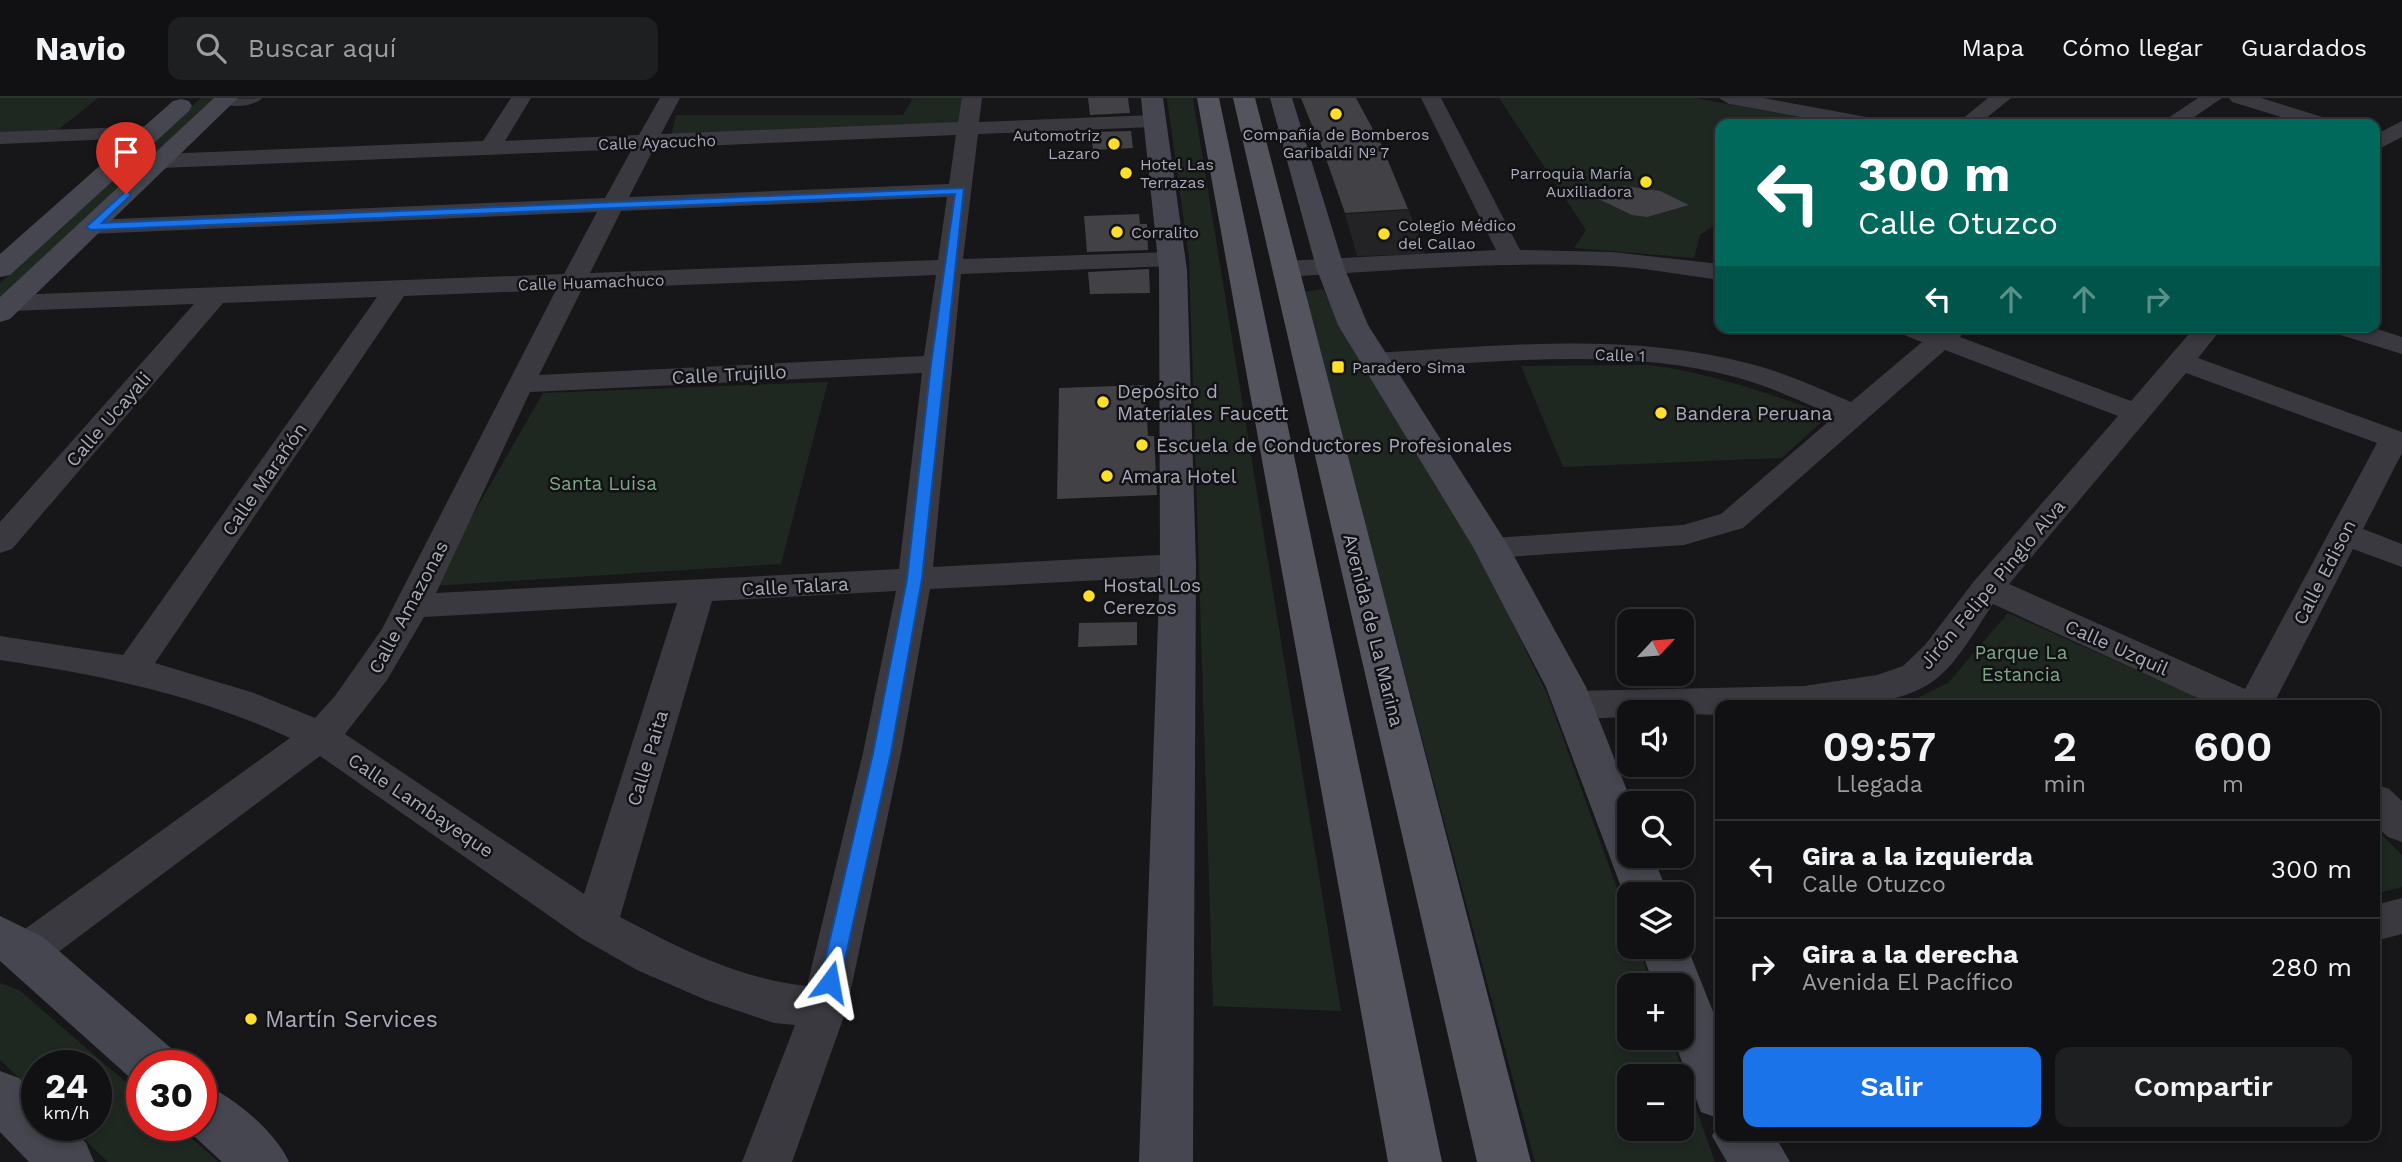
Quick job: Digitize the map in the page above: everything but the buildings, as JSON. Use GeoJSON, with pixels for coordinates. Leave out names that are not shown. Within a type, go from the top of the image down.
{"type":"FeatureCollection","features":[{"type":"Feature","properties":{"kind":"main road"},"geometry":{"type":"LineString","coordinates":[[0,269],[191,98]]}},
{"type":"Feature","properties":{"kind":"main road"},"geometry":{"type":"LineString","coordinates":[[6,308],[160,161],[235,98]]}},
{"type":"Feature","properties":{"kind":"main road"},"geometry":{"type":"LineString","coordinates":[[1208,98],[1415,1162]]}},
{"type":"Feature","properties":{"kind":"main road","name":"Avenida de La Marina"},"geometry":{"type":"LineString","coordinates":[[1244,98],[1504,1162]]}},
{"type":"Feature","properties":{"kind":"main road"},"geometry":{"type":"LineString","coordinates":[[1281,98],[1330,267],[1353,325],[1491,547],[1575,705],[1617,819]]}},
{"type":"Feature","properties":{"kind":"main road"},"geometry":{"type":"LineString","coordinates":[[1152,1162],[1166,1137],[1178,565],[1171,259],[1153,110]]}},
{"type":"Feature","properties":{"kind":"main road"},"geometry":{"type":"LineString","coordinates":[[13,945],[135,1050]]}},
{"type":"Feature","properties":{"kind":"main road"},"geometry":{"type":"LineString","coordinates":[[1700,1020],[1715,1076]]}},
{"type":"Feature","properties":{"kind":"main road"},"geometry":{"type":"LineString","coordinates":[[0,1096],[67,1162]]}},
{"type":"Feature","properties":{"kind":"main road"},"geometry":{"type":"LineString","coordinates":[[217,1122],[262,1162]]}},
{"type":"Feature","properties":{"kind":"main road"},"geometry":{"type":"LineString","coordinates":[[1740,1141],[1747,1162]]}},
{"type":"Feature","properties":{"kind":"main road"},"geometry":{"type":"LineString","coordinates":[[1743,1141],[1763,1162]]}},
{"type":"Feature","properties":{"kind":"street"},"geometry":{"type":"LineString","coordinates":[[489,149],[521,98]]}},
{"type":"Feature","properties":{"kind":"street","name":"Calle Amazonas"},"geometry":{"type":"LineString","coordinates":[[13,945],[320,736],[349,709],[370,680],[411,606],[571,283],[670,98]]}},
{"type":"Feature","properties":{"kind":"street"},"geometry":{"type":"LineString","coordinates":[[767,1162],[824,1008],[882,753],[915,579],[937,364],[972,98]]}},
{"type":"Feature","properties":{"kind":"street"},"geometry":{"type":"LineString","coordinates":[[1431,98],[1512,258]]}},
{"type":"Feature","properties":{"kind":"street"},"geometry":{"type":"LineString","coordinates":[[1729,98],[1844,119]]}},
{"type":"Feature","properties":{"kind":"street"},"geometry":{"type":"LineString","coordinates":[[2178,119],[2212,98]]}},
{"type":"Feature","properties":{"kind":"street"},"geometry":{"type":"LineString","coordinates":[[2239,98],[2308,119]]}},
{"type":"Feature","properties":{"kind":"street"},"geometry":{"type":"LineString","coordinates":[[1972,119],[1997,99]]}},
{"type":"Feature","properties":{"kind":"street","name":"Calle Ayacucho"},"geometry":{"type":"LineString","coordinates":[[160,161],[968,130],[1153,110]]}},
{"type":"Feature","properties":{"kind":"street"},"geometry":{"type":"LineString","coordinates":[[2380,140],[2402,127]]}},
{"type":"Feature","properties":{"kind":"street"},"geometry":{"type":"LineString","coordinates":[[0,138],[152,132]]}},
{"type":"Feature","properties":{"kind":"street"},"geometry":{"type":"LineString","coordinates":[[91,227],[961,190]]}},
{"type":"Feature","properties":{"kind":"street"},"geometry":{"type":"LineString","coordinates":[[1285,269],[1512,258],[1623,260],[1715,271]]}},
{"type":"Feature","properties":{"kind":"street","name":"Calle Huamachuco"},"geometry":{"type":"LineString","coordinates":[[6,308],[216,295],[1171,259]]}},
{"type":"Feature","properties":{"kind":"street","name":"Calle Marañón"},"geometry":{"type":"LineString","coordinates":[[133,668],[396,289]]}},
{"type":"Feature","properties":{"kind":"street","name":"Calle Ucayali"},"geometry":{"type":"LineString","coordinates":[[0,542],[216,295]]}},
{"type":"Feature","properties":{"kind":"street"},"geometry":{"type":"LineString","coordinates":[[1491,547],[1684,535],[1712,529],[1746,512],[1949,333],[2136,413]]}},
{"type":"Feature","properties":{"kind":"street","name":"Jirón Felipe Pinglo Alva"},"geometry":{"type":"LineString","coordinates":[[1766,700],[1804,699],[1881,688],[1916,675],[1938,654],[1987,589],[2205,333]]}},
{"type":"Feature","properties":{"kind":"street"},"geometry":{"type":"LineString","coordinates":[[2362,333],[2402,346]]}},
{"type":"Feature","properties":{"kind":"street","name":"Calle 1"},"geometry":{"type":"LineString","coordinates":[[1373,361],[1619,353],[1680,358],[1729,366],[1770,379],[1856,415]]}},
{"type":"Feature","properties":{"kind":"street"},"geometry":{"type":"LineString","coordinates":[[2180,361],[2398,441]]}},
{"type":"Feature","properties":{"kind":"street","name":"Calle Trujillo"},"geometry":{"type":"LineString","coordinates":[[521,384],[937,364]]}},
{"type":"Feature","properties":{"kind":"street","name":"Calle Edison"},"geometry":{"type":"LineString","coordinates":[[2258,700],[2344,533],[2398,441]]}},
{"type":"Feature","properties":{"kind":"street"},"geometry":{"type":"LineString","coordinates":[[2344,533],[2402,556]]}},
{"type":"Feature","properties":{"kind":"street","name":"Calle Talara"},"geometry":{"type":"LineString","coordinates":[[411,606],[1178,565]]}},
{"type":"Feature","properties":{"kind":"street","name":"Calle Uzquil"},"geometry":{"type":"LineString","coordinates":[[1987,589],[2236,700]]}},
{"type":"Feature","properties":{"kind":"street","name":"Calle Paita"},"geometry":{"type":"LineString","coordinates":[[596,925],[698,590]]}},
{"type":"Feature","properties":{"kind":"street","name":"Calle Lambayeque"},"geometry":{"type":"LineString","coordinates":[[0,648],[133,668],[185,681],[262,709],[320,736],[596,925],[653,956],[722,986],[774,1003],[824,1008]]}},
{"type":"Feature","properties":{"kind":"street","name":"Jirón Felipe Pinglo Alva"},"geometry":{"type":"LineString","coordinates":[[1575,705],[1715,701]]}},
{"type":"Feature","properties":{"kind":"street"},"geometry":{"type":"LineString","coordinates":[[2380,805],[2402,826]]}},
{"type":"Feature","properties":{"kind":"street"},"geometry":{"type":"LineString","coordinates":[[2380,922],[2402,916]]}},
{"type":"Feature","properties":{"kind":"shaded area","name":"Colegio Médico del Callao"},"geometry":{"type":"Polygon","coordinates":[[[1409,210],[1425,254],[1357,256],[1345,214],[1409,210]]]}},
{"type":"Feature","properties":{"kind":"green space"},"geometry":{"type":"Polygon","coordinates":[[[0,98],[98,98],[58,130],[0,133],[0,98]]]}},
{"type":"Feature","properties":{"kind":"green space"},"geometry":{"type":"Polygon","coordinates":[[[201,98],[223,98],[0,309],[0,283],[201,98]]]}},
{"type":"Feature","properties":{"kind":"green space"},"geometry":{"type":"Polygon","coordinates":[[[913,98],[965,98],[957,124],[671,136],[676,115],[903,115],[913,98]]]}},
{"type":"Feature","properties":{"kind":"green space"},"geometry":{"type":"Polygon","coordinates":[[[1167,98],[1193,98],[1341,1011],[1213,1006],[1189,258],[1167,98]]]}},
{"type":"Feature","properties":{"kind":"green space"},"geometry":{"type":"Polygon","coordinates":[[[1499,98],[1695,98],[1809,119],[1715,119],[1715,224],[1700,235],[1694,258],[1574,248],[1586,230],[1499,98]]]}},
{"type":"Feature","properties":{"kind":"green space"},"geometry":{"type":"Polygon","coordinates":[[[1323,289],[1477,550],[1548,696],[1617,889],[1617,959],[1642,959],[1648,973],[1617,973],[1617,1050],[1675,1050],[1680,1064],[1617,1064],[1617,1141],[1694,1141],[1694,1103],[1715,1162],[1535,1162],[1303,292],[1323,289]]]}},
{"type":"Feature","properties":{"kind":"green space"},"geometry":{"type":"Polygon","coordinates":[[[1649,365],[1718,379],[1829,415],[1782,458],[1563,467],[1521,366],[1649,365]]]}},
{"type":"Feature","properties":{"kind":"green space","name":"Santa Luisa"},"geometry":{"type":"Polygon","coordinates":[[[828,382],[781,564],[432,586],[543,393],[828,382]]]}},
{"type":"Feature","properties":{"kind":"green space","name":"Parque La Estancia"},"geometry":{"type":"Polygon","coordinates":[[[2008,613],[2203,700],[1913,700],[1948,683],[2008,613]]]}},
{"type":"Feature","properties":{"kind":"green space"},"geometry":{"type":"Polygon","coordinates":[[[2380,833],[2402,855],[2402,887],[2380,893],[2380,833]]]}},
{"type":"Feature","properties":{"kind":"green space"},"geometry":{"type":"Polygon","coordinates":[[[0,983],[19,990],[89,1050],[21,1050],[21,1080],[0,1060],[0,983]]]}},
{"type":"Feature","properties":{"kind":"green space"},"geometry":{"type":"Polygon","coordinates":[[[112,1070],[126,1082],[126,1141],[195,1141],[219,1162],[108,1162],[86,1141],[112,1141],[112,1070]]]}},
{"type":"Feature","properties":{"kind":"place","name":"Compañía de Bomberos Garibaldi Nº 7"},"geometry":{"type":"Point","coordinates":[1336,114]}},
{"type":"Feature","properties":{"kind":"place","name":"Automotriz Lazaro"},"geometry":{"type":"Point","coordinates":[1114,144]}},
{"type":"Feature","properties":{"kind":"place","name":"Hotel Las Terrazas"},"geometry":{"type":"Point","coordinates":[1126,173]}},
{"type":"Feature","properties":{"kind":"place","name":"Parroquia María Auxiliadora"},"geometry":{"type":"Point","coordinates":[1646,182]}},
{"type":"Feature","properties":{"kind":"place","name":"Corralito"},"geometry":{"type":"Point","coordinates":[1117,232]}},
{"type":"Feature","properties":{"kind":"place","name":"Colegio Médico del Callao"},"geometry":{"type":"Point","coordinates":[1384,234]}},
{"type":"Feature","properties":{"kind":"place","name":"Paradero Sima"},"geometry":{"type":"Point","coordinates":[1338,367]}},
{"type":"Feature","properties":{"kind":"place","name":"Depósito d Materiales Faucett"},"geometry":{"type":"Point","coordinates":[1103,402]}},
{"type":"Feature","properties":{"kind":"place","name":"Bandera Peruana"},"geometry":{"type":"Point","coordinates":[1661,413]}},
{"type":"Feature","properties":{"kind":"place","name":"Escuela de Conductores Profesionales"},"geometry":{"type":"Point","coordinates":[1142,445]}},
{"type":"Feature","properties":{"kind":"place","name":"Amara Hotel"},"geometry":{"type":"Point","coordinates":[1107,476]}},
{"type":"Feature","properties":{"kind":"place","name":"Hostal Los Cerezos"},"geometry":{"type":"Point","coordinates":[1089,596]}},
{"type":"Feature","properties":{"kind":"place","name":"Martín Services"},"geometry":{"type":"Point","coordinates":[251,1019]}},
{"type":"Feature","properties":{"kind":"route"},"geometry":{"type":"LineString","coordinates":[[126,194],[91,227],[961,190],[937,364],[915,579],[882,753],[830,982]]}}]}
